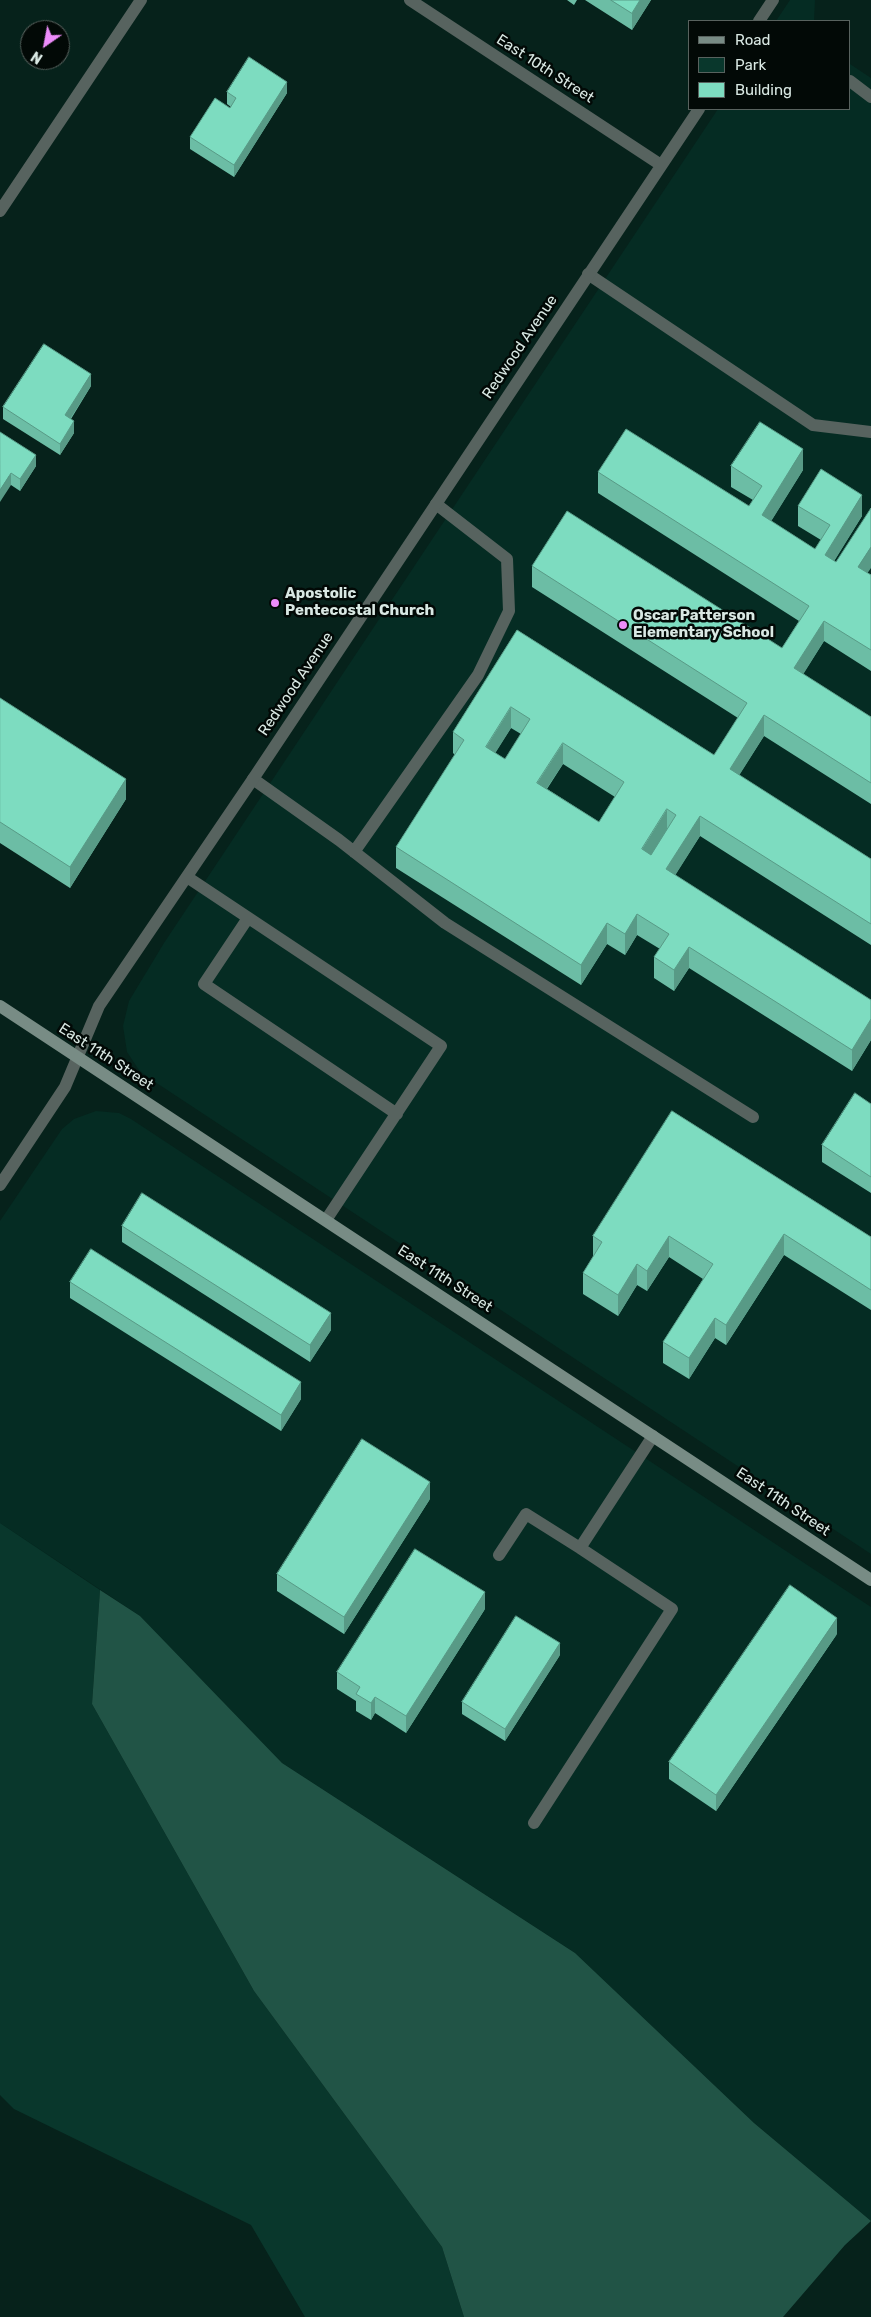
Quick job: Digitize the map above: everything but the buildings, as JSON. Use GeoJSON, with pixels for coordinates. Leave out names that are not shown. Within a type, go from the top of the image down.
{"type":"FeatureCollection","features":[{"type":"Feature","properties":{"kind":"main road","name":"East 11th Street"},"geometry":{"type":"LineString","coordinates":[[0,1006],[871,1580]]}},
{"type":"Feature","properties":{"kind":"street"},"geometry":{"type":"LineString","coordinates":[[0,211],[141,0]]}},
{"type":"Feature","properties":{"kind":"street","name":"East 10th Street"},"geometry":{"type":"LineString","coordinates":[[410,0],[661,164]]}},
{"type":"Feature","properties":{"kind":"street"},"geometry":{"type":"LineString","coordinates":[[760,20],[773,0]]}},
{"type":"Feature","properties":{"kind":"street"},"geometry":{"type":"LineString","coordinates":[[851,82],[871,97]]}},
{"type":"Feature","properties":{"kind":"street","name":"Redwood Avenue"},"geometry":{"type":"LineString","coordinates":[[0,1185],[65,1087],[99,1006],[253,779],[698,110]]}},
{"type":"Feature","properties":{"kind":"street"},"geometry":{"type":"LineString","coordinates":[[588,274],[813,425],[871,432]]}},
{"type":"Feature","properties":{"kind":"street"},"geometry":{"type":"LineString","coordinates":[[354,852],[478,675],[509,611],[507,559],[436,504]]}},
{"type":"Feature","properties":{"kind":"street"},"geometry":{"type":"LineString","coordinates":[[253,779],[354,852],[445,923],[753,1117]]}},
{"type":"Feature","properties":{"kind":"street"},"geometry":{"type":"LineString","coordinates":[[187,876],[442,1046],[326,1220]]}},
{"type":"Feature","properties":{"kind":"street"},"geometry":{"type":"LineString","coordinates":[[248,918],[204,984],[397,1114]]}},
{"type":"Feature","properties":{"kind":"street"},"geometry":{"type":"LineString","coordinates":[[580,1548],[654,1436]]}},
{"type":"Feature","properties":{"kind":"street"},"geometry":{"type":"LineString","coordinates":[[499,1555],[526,1514],[672,1609],[534,1823]]}},
{"type":"Feature","properties":{"kind":"shaded area"},"geometry":{"type":"Polygon","coordinates":[[[790,0],[815,0],[814,20],[777,20],[790,0]]]}},
{"type":"Feature","properties":{"kind":"shaded area","name":"Oscar Patterson Elementary School"},"geometry":{"type":"Polygon","coordinates":[[[851,65],[871,78],[871,1554],[139,1070],[127,1052],[123,1026],[129,1001],[164,943],[717,110],[851,110],[851,65]]]}},
{"type":"Feature","properties":{"kind":"shaded area"},"geometry":{"type":"Polygon","coordinates":[[[96,1111],[119,1113],[131,1119],[871,1607],[871,2221],[754,2123],[575,1953],[282,1763],[140,1616],[0,1523],[0,1221],[62,1129],[74,1119],[96,1111]]]}},
{"type":"Feature","properties":{"kind":"shaded area"},"geometry":{"type":"Polygon","coordinates":[[[100,1590],[140,1616],[282,1763],[575,1953],[754,2123],[871,2221],[845,2245],[783,2317],[464,2317],[442,2247],[254,1991],[92,1704],[100,1590]]]}},
{"type":"Feature","properties":{"kind":"green space"},"geometry":{"type":"Polygon","coordinates":[[[0,1523],[100,1590],[92,1704],[254,1991],[442,2247],[464,2317],[305,2317],[251,2225],[14,2109],[0,2095],[0,1523]]]}},
{"type":"Feature","properties":{"kind":"place","name":"Apostolic Pentecostal Church"},"geometry":{"type":"Point","coordinates":[275,603]}},
{"type":"Feature","properties":{"kind":"place","name":"Oscar Patterson Elementary School"},"geometry":{"type":"Point","coordinates":[623,625]}}]}
